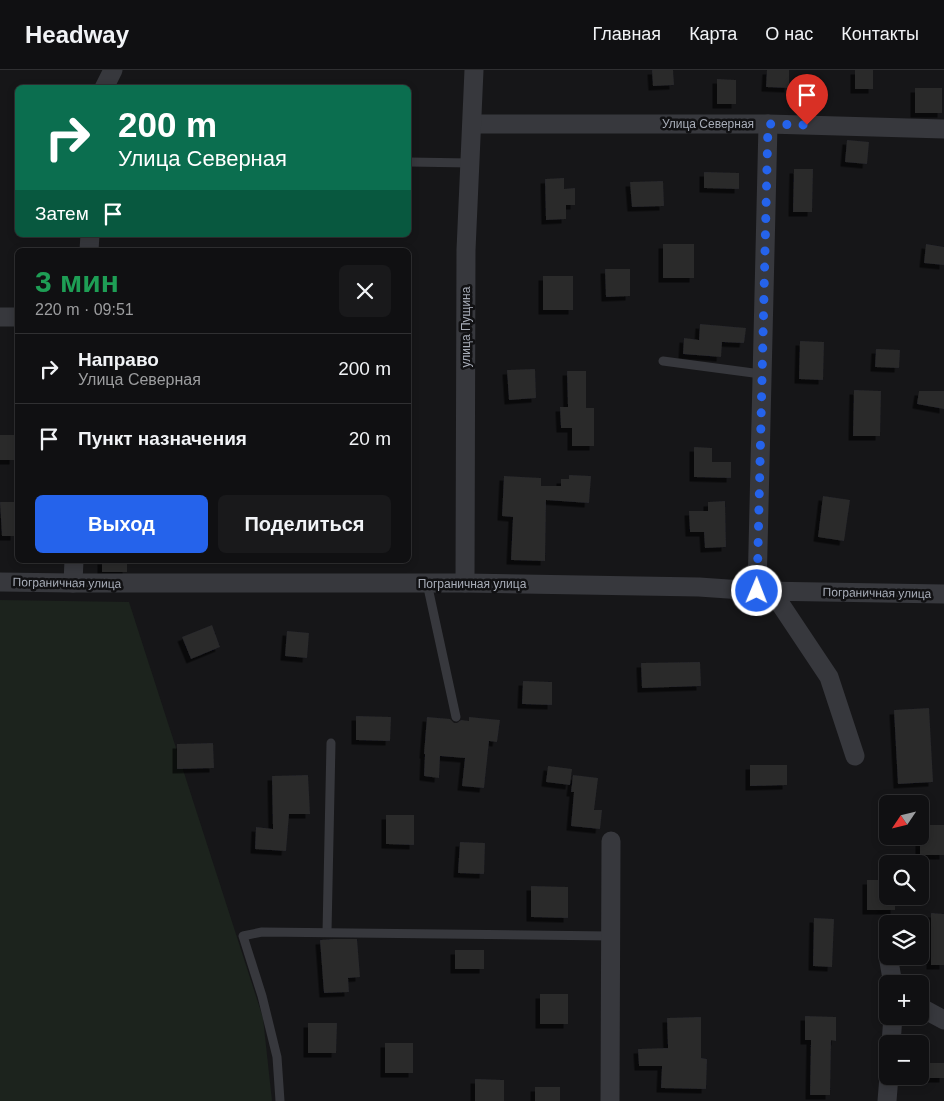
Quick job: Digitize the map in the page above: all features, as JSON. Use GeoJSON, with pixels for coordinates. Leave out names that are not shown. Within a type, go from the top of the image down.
{"type":"FeatureCollection","features":[{"type":"Feature","properties":{"kind":"street"},"geometry":{"type":"LineString","coordinates":[[106,85],[113,70]]}},
{"type":"Feature","properties":{"kind":"street","name":"улица Пущина"},"geometry":{"type":"LineString","coordinates":[[465,583],[466,250],[474,70]]}},
{"type":"Feature","properties":{"kind":"street","name":"Улица Северная"},"geometry":{"type":"LineString","coordinates":[[473,124],[768,124],[944,129]]}},
{"type":"Feature","properties":{"kind":"street"},"geometry":{"type":"LineString","coordinates":[[768,124],[757,591],[779,602],[829,677],[855,756]]}},
{"type":"Feature","properties":{"kind":"street"},"geometry":{"type":"LineString","coordinates":[[0,317],[15,317]]}},
{"type":"Feature","properties":{"kind":"street"},"geometry":{"type":"LineString","coordinates":[[73,584],[74,563]]}},
{"type":"Feature","properties":{"kind":"street","name":"Пограничная улица"},"geometry":{"type":"LineString","coordinates":[[0,582],[73,584],[465,583],[944,594]]}},
{"type":"Feature","properties":{"kind":"street"},"geometry":{"type":"LineString","coordinates":[[610,1101],[612,841]]}},
{"type":"Feature","properties":{"kind":"street"},"geometry":{"type":"LineString","coordinates":[[929,1012],[944,1020]]}},
{"type":"Feature","properties":{"kind":"street"},"geometry":{"type":"LineString","coordinates":[[887,1101],[888,1085]]}},
{"type":"Feature","properties":{"kind":"lane"},"geometry":{"type":"LineString","coordinates":[[411,162],[471,163]]}},
{"type":"Feature","properties":{"kind":"lane"},"geometry":{"type":"LineString","coordinates":[[663,361],[761,374]]}},
{"type":"Feature","properties":{"kind":"lane"},"geometry":{"type":"LineString","coordinates":[[427,583],[456,717]]}},
{"type":"Feature","properties":{"kind":"lane"},"geometry":{"type":"LineString","coordinates":[[327,932],[331,743]]}},
{"type":"Feature","properties":{"kind":"lane"},"geometry":{"type":"LineString","coordinates":[[280,1101],[277,1056],[262,996],[243,936],[262,932],[327,932],[611,936]]}},
{"type":"Feature","properties":{"kind":"shaded area"},"geometry":{"type":"Polygon","coordinates":[[[0,600],[129,602],[263,1018],[272,1101],[0,1101],[0,600]]]}},
{"type":"Feature","properties":{"kind":"building"},"geometry":{"type":"Polygon","coordinates":[[[652,70],[673,70],[674,85],[653,86],[652,70]]]}},
{"type":"Feature","properties":{"kind":"building"},"geometry":{"type":"Polygon","coordinates":[[[767,70],[789,70],[789,88],[766,87],[767,70]]]}},
{"type":"Feature","properties":{"kind":"building"},"geometry":{"type":"Polygon","coordinates":[[[855,70],[873,70],[873,89],[855,89],[855,70]]]}},
{"type":"Feature","properties":{"kind":"building"},"geometry":{"type":"Polygon","coordinates":[[[717,79],[736,80],[736,104],[717,104],[717,79]]]}},
{"type":"Feature","properties":{"kind":"building"},"geometry":{"type":"Polygon","coordinates":[[[915,88],[942,88],[942,113],[915,113],[915,88]]]}},
{"type":"Feature","properties":{"kind":"building"},"geometry":{"type":"Polygon","coordinates":[[[847,140],[869,142],[867,164],[845,162],[847,140]]]}},
{"type":"Feature","properties":{"kind":"building"},"geometry":{"type":"Polygon","coordinates":[[[794,169],[813,169],[812,212],[793,212],[794,169]]]}},
{"type":"Feature","properties":{"kind":"building"},"geometry":{"type":"Polygon","coordinates":[[[704,172],[739,173],[739,189],[704,188],[704,172]]]}},
{"type":"Feature","properties":{"kind":"building"},"geometry":{"type":"Polygon","coordinates":[[[564,178],[564,189],[575,188],[575,205],[566,205],[566,219],[546,220],[545,179],[564,178]]]}},
{"type":"Feature","properties":{"kind":"building"},"geometry":{"type":"Polygon","coordinates":[[[663,181],[664,206],[632,207],[630,182],[663,181]]]}},
{"type":"Feature","properties":{"kind":"building"},"geometry":{"type":"Polygon","coordinates":[[[663,244],[694,244],[694,278],[663,278],[663,244]]]}},
{"type":"Feature","properties":{"kind":"building"},"geometry":{"type":"Polygon","coordinates":[[[926,244],[944,247],[944,265],[924,263],[926,244]]]}},
{"type":"Feature","properties":{"kind":"building"},"geometry":{"type":"Polygon","coordinates":[[[605,269],[630,269],[630,296],[606,297],[605,269]]]}},
{"type":"Feature","properties":{"kind":"building"},"geometry":{"type":"Polygon","coordinates":[[[543,276],[573,276],[573,310],[543,310],[543,276]]]}},
{"type":"Feature","properties":{"kind":"building"},"geometry":{"type":"Polygon","coordinates":[[[700,324],[746,328],[744,343],[722,342],[721,357],[683,354],[684,338],[699,340],[700,324]]]}},
{"type":"Feature","properties":{"kind":"building"},"geometry":{"type":"Polygon","coordinates":[[[800,341],[824,342],[823,380],[799,379],[800,341]]]}},
{"type":"Feature","properties":{"kind":"building"},"geometry":{"type":"Polygon","coordinates":[[[876,349],[900,350],[899,368],[875,367],[876,349]]]}},
{"type":"Feature","properties":{"kind":"building"},"geometry":{"type":"Polygon","coordinates":[[[535,369],[536,398],[509,400],[507,370],[535,369]]]}},
{"type":"Feature","properties":{"kind":"building"},"geometry":{"type":"Polygon","coordinates":[[[567,371],[586,371],[586,408],[594,408],[594,446],[572,446],[572,428],[561,428],[560,407],[568,407],[567,371]]]}},
{"type":"Feature","properties":{"kind":"building"},"geometry":{"type":"Polygon","coordinates":[[[854,390],[881,391],[880,436],[853,436],[854,390]]]}},
{"type":"Feature","properties":{"kind":"building"},"geometry":{"type":"Polygon","coordinates":[[[919,391],[944,391],[944,409],[917,404],[919,391]]]}},
{"type":"Feature","properties":{"kind":"building"},"geometry":{"type":"Polygon","coordinates":[[[0,435],[15,435],[14,460],[0,460],[0,435]]]}},
{"type":"Feature","properties":{"kind":"building"},"geometry":{"type":"Polygon","coordinates":[[[694,447],[712,448],[712,462],[731,462],[731,478],[694,477],[694,447]]]}},
{"type":"Feature","properties":{"kind":"building"},"geometry":{"type":"Polygon","coordinates":[[[569,475],[591,476],[589,503],[546,500],[545,561],[511,560],[513,517],[502,516],[504,476],[541,478],[541,486],[561,486],[561,479],[569,479],[569,475]]]}},
{"type":"Feature","properties":{"kind":"building"},"geometry":{"type":"Polygon","coordinates":[[[823,496],[850,500],[844,541],[818,537],[823,496]]]}},
{"type":"Feature","properties":{"kind":"building"},"geometry":{"type":"Polygon","coordinates":[[[725,501],[726,547],[705,548],[704,532],[690,532],[689,511],[708,511],[708,502],[725,501]]]}},
{"type":"Feature","properties":{"kind":"building"},"geometry":{"type":"Polygon","coordinates":[[[0,502],[15,502],[15,536],[2,536],[0,502]]]}},
{"type":"Feature","properties":{"kind":"building"},"geometry":{"type":"Polygon","coordinates":[[[102,563],[127,563],[127,572],[102,572],[102,563]]]}},
{"type":"Feature","properties":{"kind":"building"},"geometry":{"type":"Polygon","coordinates":[[[212,625],[220,647],[191,659],[182,637],[212,625]]]}},
{"type":"Feature","properties":{"kind":"building"},"geometry":{"type":"Polygon","coordinates":[[[287,631],[309,633],[307,658],[285,656],[287,631]]]}},
{"type":"Feature","properties":{"kind":"building"},"geometry":{"type":"Polygon","coordinates":[[[700,662],[701,686],[642,688],[641,663],[700,662]]]}},
{"type":"Feature","properties":{"kind":"building"},"geometry":{"type":"Polygon","coordinates":[[[523,681],[552,682],[552,705],[522,704],[523,681]]]}},
{"type":"Feature","properties":{"kind":"building"},"geometry":{"type":"Polygon","coordinates":[[[929,708],[933,782],[898,784],[894,710],[929,708]]]}},
{"type":"Feature","properties":{"kind":"building"},"geometry":{"type":"Polygon","coordinates":[[[356,716],[391,717],[390,741],[356,740],[356,716]]]}},
{"type":"Feature","properties":{"kind":"building"},"geometry":{"type":"Polygon","coordinates":[[[427,717],[450,719],[454,723],[461,720],[469,721],[469,717],[500,720],[497,742],[489,741],[484,788],[462,786],[465,758],[440,756],[439,778],[424,776],[427,717]]]}},
{"type":"Feature","properties":{"kind":"building"},"geometry":{"type":"Polygon","coordinates":[[[213,743],[214,768],[177,769],[177,744],[213,743]]]}},
{"type":"Feature","properties":{"kind":"building"},"geometry":{"type":"Polygon","coordinates":[[[750,765],[787,765],[787,785],[750,786],[750,765]]]}},
{"type":"Feature","properties":{"kind":"building"},"geometry":{"type":"Polygon","coordinates":[[[548,766],[572,769],[570,785],[546,782],[548,766]]]}},
{"type":"Feature","properties":{"kind":"building"},"geometry":{"type":"Polygon","coordinates":[[[308,775],[310,814],[289,814],[286,851],[255,849],[256,827],[273,829],[272,776],[308,775]]]}},
{"type":"Feature","properties":{"kind":"building"},"geometry":{"type":"Polygon","coordinates":[[[573,775],[598,778],[594,810],[602,810],[600,829],[571,826],[574,792],[571,792],[573,775]]]}},
{"type":"Feature","properties":{"kind":"building"},"geometry":{"type":"Polygon","coordinates":[[[386,815],[414,815],[414,845],[386,844],[386,815]]]}},
{"type":"Feature","properties":{"kind":"building"},"geometry":{"type":"Polygon","coordinates":[[[929,825],[944,825],[944,855],[920,855],[920,845],[929,845],[929,825]]]}},
{"type":"Feature","properties":{"kind":"building"},"geometry":{"type":"Polygon","coordinates":[[[460,842],[485,843],[484,874],[458,873],[460,842]]]}},
{"type":"Feature","properties":{"kind":"building"},"geometry":{"type":"Polygon","coordinates":[[[867,880],[879,880],[879,905],[895,905],[895,910],[867,910],[867,880]]]}},
{"type":"Feature","properties":{"kind":"building"},"geometry":{"type":"Polygon","coordinates":[[[531,886],[568,887],[568,918],[531,917],[531,886]]]}},
{"type":"Feature","properties":{"kind":"building"},"geometry":{"type":"Polygon","coordinates":[[[931,913],[944,914],[944,965],[931,965],[931,913]]]}},
{"type":"Feature","properties":{"kind":"building"},"geometry":{"type":"Polygon","coordinates":[[[814,918],[834,919],[832,967],[813,966],[814,918]]]}},
{"type":"Feature","properties":{"kind":"building"},"geometry":{"type":"Polygon","coordinates":[[[357,939],[360,977],[348,978],[349,992],[324,993],[320,940],[357,939]]]}},
{"type":"Feature","properties":{"kind":"building"},"geometry":{"type":"Polygon","coordinates":[[[455,950],[484,950],[484,969],[455,969],[455,950]]]}},
{"type":"Feature","properties":{"kind":"building"},"geometry":{"type":"Polygon","coordinates":[[[540,994],[568,994],[568,1024],[540,1024],[540,994]]]}},
{"type":"Feature","properties":{"kind":"building"},"geometry":{"type":"Polygon","coordinates":[[[805,1016],[836,1017],[836,1041],[831,1040],[830,1095],[810,1095],[811,1040],[805,1040],[805,1016]]]}},
{"type":"Feature","properties":{"kind":"building"},"geometry":{"type":"Polygon","coordinates":[[[701,1017],[701,1058],[707,1059],[706,1089],[661,1088],[662,1066],[639,1066],[638,1049],[668,1048],[667,1018],[701,1017]]]}},
{"type":"Feature","properties":{"kind":"building"},"geometry":{"type":"Polygon","coordinates":[[[308,1023],[337,1023],[336,1053],[308,1053],[308,1023]]]}},
{"type":"Feature","properties":{"kind":"building"},"geometry":{"type":"Polygon","coordinates":[[[385,1043],[413,1043],[413,1073],[385,1073],[385,1043]]]}},
{"type":"Feature","properties":{"kind":"building"},"geometry":{"type":"Polygon","coordinates":[[[929,1063],[944,1063],[944,1078],[929,1078],[929,1063]]]}},
{"type":"Feature","properties":{"kind":"building"},"geometry":{"type":"Polygon","coordinates":[[[475,1079],[504,1080],[504,1101],[475,1101],[475,1079]]]}},
{"type":"Feature","properties":{"kind":"building"},"geometry":{"type":"Polygon","coordinates":[[[535,1087],[560,1087],[560,1101],[535,1101],[535,1087]]]}},
{"type":"Feature","properties":{"kind":"route"},"geometry":{"type":"LineString","coordinates":[[757,591],[768,124],[807,125]]}}]}
